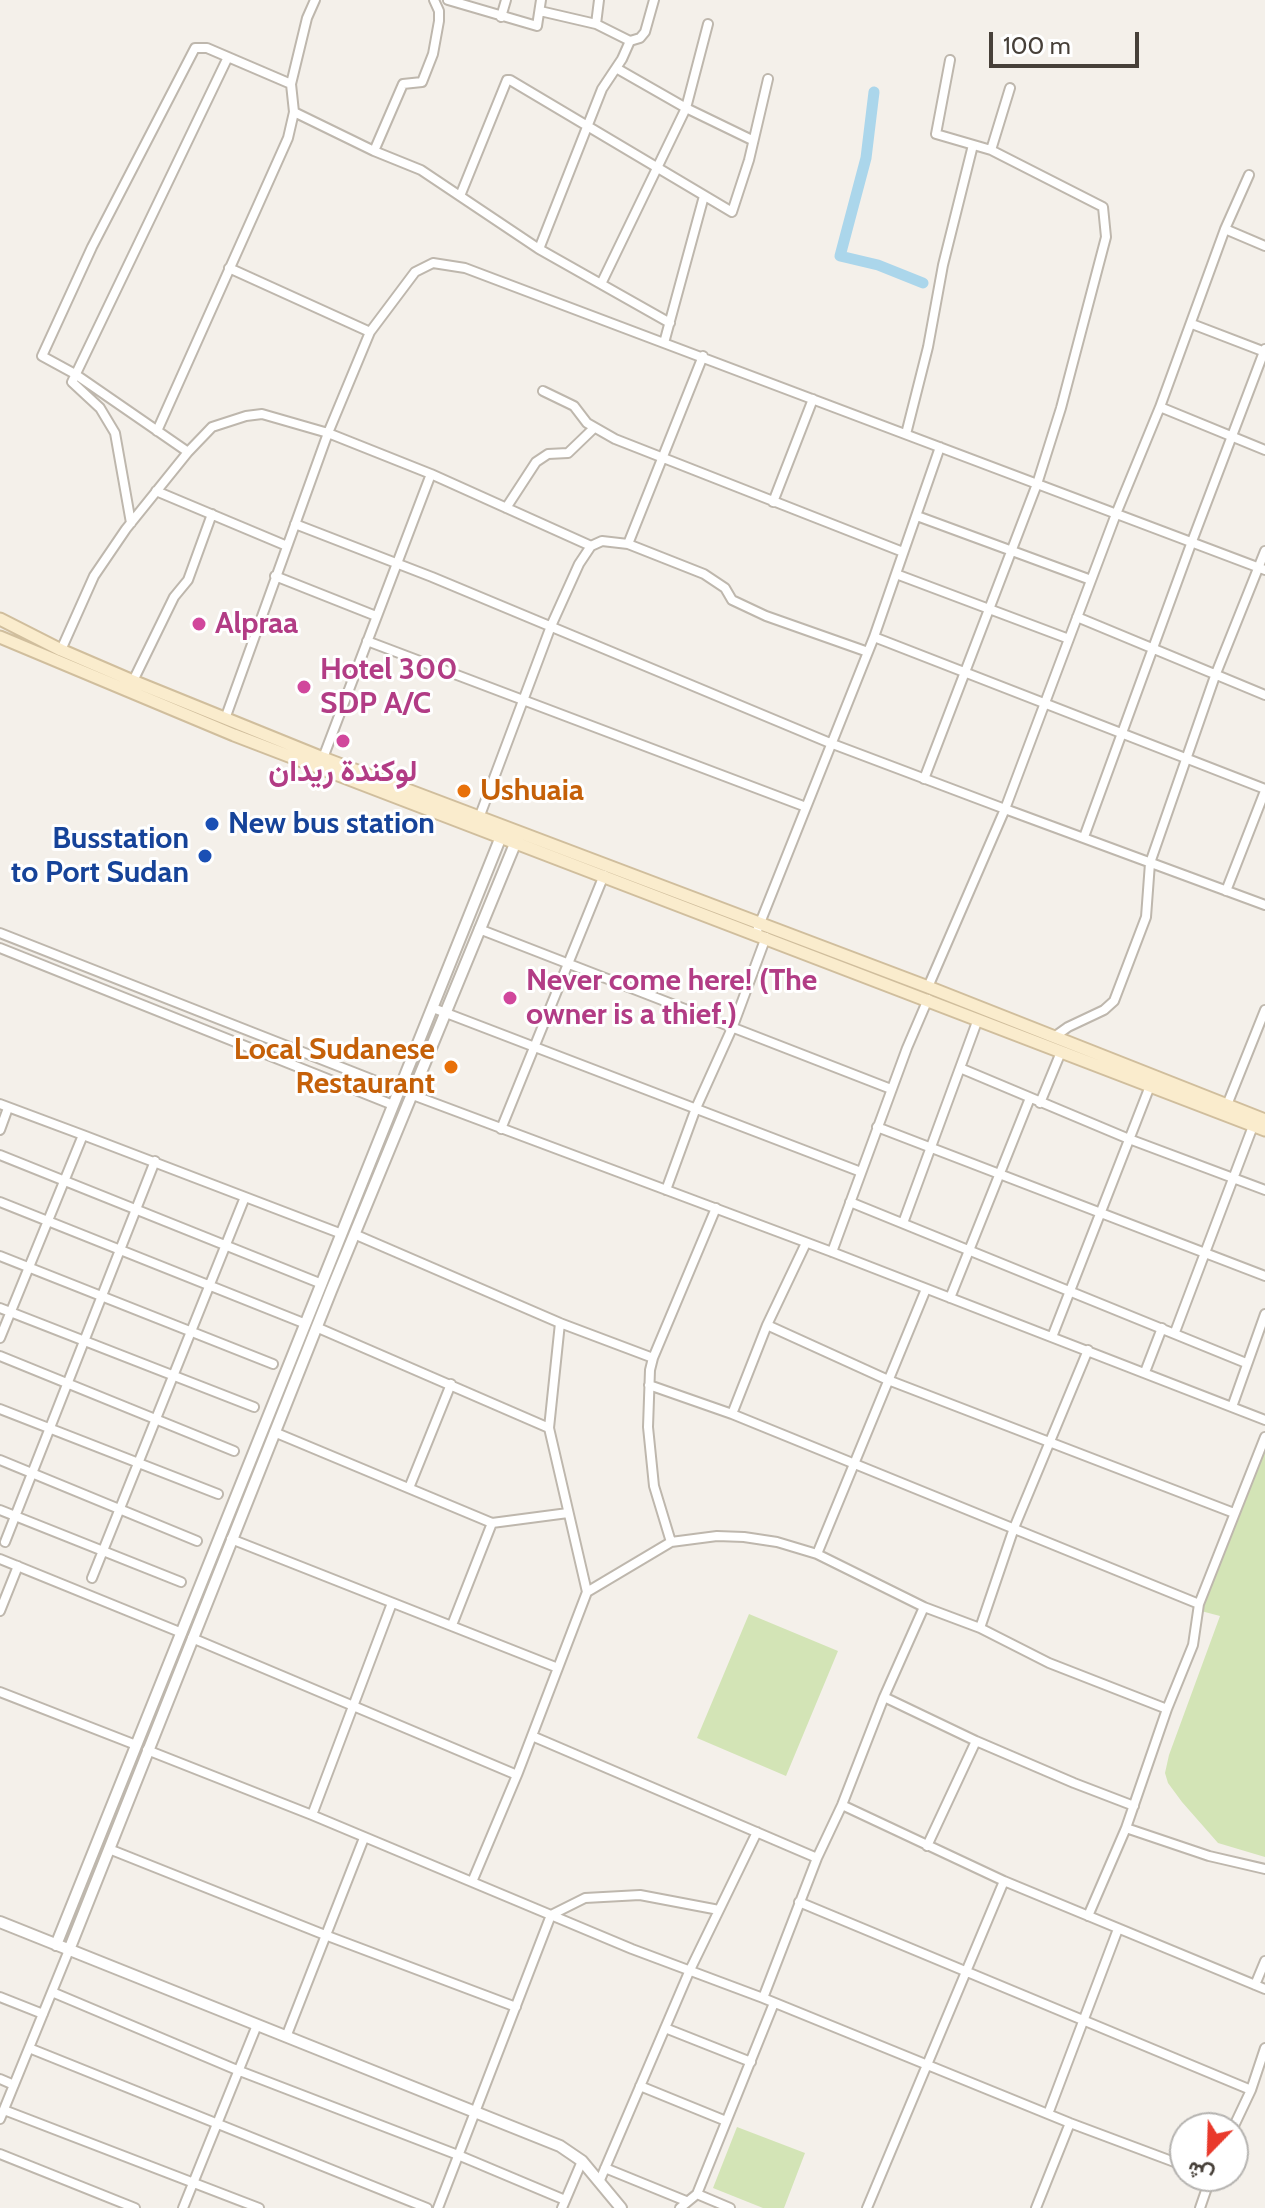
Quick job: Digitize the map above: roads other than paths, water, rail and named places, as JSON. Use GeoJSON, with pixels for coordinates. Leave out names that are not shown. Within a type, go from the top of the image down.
{"type":"FeatureCollection","features":[{"type":"Feature","properties":{"kind":"main road"},"geometry":{"type":"LineString","coordinates":[[0,619],[133,681],[479,818],[503,832]]}},
{"type":"Feature","properties":{"kind":"main road"},"geometry":{"type":"LineString","coordinates":[[0,637],[222,730],[1054,1037],[1265,1120]]}},
{"type":"Feature","properties":{"kind":"main road"},"geometry":{"type":"LineString","coordinates":[[518,838],[604,875],[761,931]]}},
{"type":"Feature","properties":{"kind":"main road"},"geometry":{"type":"LineString","coordinates":[[928,993],[978,1019],[1259,1128]]}},
{"type":"Feature","properties":{"kind":"street"},"geometry":{"type":"LineString","coordinates":[[157,431],[288,138],[294,112],[291,84],[307,18],[315,0]]}},
{"type":"Feature","properties":{"kind":"street"},"geometry":{"type":"LineString","coordinates":[[374,151],[403,84],[422,82],[433,54],[439,21],[434,0]]}},
{"type":"Feature","properties":{"kind":"street"},"geometry":{"type":"LineString","coordinates":[[448,0],[537,26],[541,0]]}},
{"type":"Feature","properties":{"kind":"street"},"geometry":{"type":"LineString","coordinates":[[501,17],[506,0]]}},
{"type":"Feature","properties":{"kind":"street"},"geometry":{"type":"LineString","coordinates":[[596,24],[599,0]]}},
{"type":"Feature","properties":{"kind":"street"},"geometry":{"type":"LineString","coordinates":[[540,11],[596,24],[630,41],[640,38],[645,32],[654,0]]}},
{"type":"Feature","properties":{"kind":"street"},"geometry":{"type":"LineString","coordinates":[[601,284],[686,108],[708,24]]}},
{"type":"Feature","properties":{"kind":"street"},"geometry":{"type":"LineString","coordinates":[[539,249],[602,89],[630,41]]}},
{"type":"Feature","properties":{"kind":"street"},"geometry":{"type":"LineString","coordinates":[[188,452],[75,374],[42,356],[92,247],[195,48],[201,47],[228,57],[291,84]]}},
{"type":"Feature","properties":{"kind":"street"},"geometry":{"type":"LineString","coordinates":[[131,523],[115,433],[100,408],[72,382],[228,57]]}},
{"type":"Feature","properties":{"kind":"street"},"geometry":{"type":"LineString","coordinates":[[924,779],[1037,484],[1061,408],[1106,237],[1103,207],[991,150],[936,133],[950,60]]}},
{"type":"Feature","properties":{"kind":"street"},"geometry":{"type":"LineString","coordinates":[[616,68],[686,108],[752,140]]}},
{"type":"Feature","properties":{"kind":"street"},"geometry":{"type":"LineString","coordinates":[[460,196],[507,80],[514,81],[726,210],[735,211],[768,79]]}},
{"type":"Feature","properties":{"kind":"street"},"geometry":{"type":"LineString","coordinates":[[991,150],[1010,88]]}},
{"type":"Feature","properties":{"kind":"street"},"geometry":{"type":"LineString","coordinates":[[294,112],[421,170],[539,249],[670,323]]}},
{"type":"Feature","properties":{"kind":"street"},"geometry":{"type":"LineString","coordinates":[[906,434],[973,145]]}},
{"type":"Feature","properties":{"kind":"street"},"geometry":{"type":"LineString","coordinates":[[832,1252],[928,993],[1005,809],[1116,514],[1192,324],[1225,229],[1249,175]]}},
{"type":"Feature","properties":{"kind":"street"},"geometry":{"type":"LineString","coordinates":[[664,343],[704,196]]}},
{"type":"Feature","properties":{"kind":"street"},"geometry":{"type":"LineString","coordinates":[[1225,229],[1265,246]]}},
{"type":"Feature","properties":{"kind":"street"},"geometry":{"type":"LineString","coordinates":[[225,719],[328,433],[370,332],[415,272],[433,263],[465,268],[1262,569]]}},
{"type":"Feature","properties":{"kind":"street"},"geometry":{"type":"LineString","coordinates":[[229,268],[370,332]]}},
{"type":"Feature","properties":{"kind":"street"},"geometry":{"type":"LineString","coordinates":[[1084,837],[1120,733],[1265,351],[1192,324]]}},
{"type":"Feature","properties":{"kind":"street"},"geometry":{"type":"LineString","coordinates":[[628,544],[703,356]]}},
{"type":"Feature","properties":{"kind":"street"},"geometry":{"type":"LineString","coordinates":[[543,391],[574,406],[594,428],[662,459],[903,552]]}},
{"type":"Feature","properties":{"kind":"street"},"geometry":{"type":"LineString","coordinates":[[773,502],[813,399]]}},
{"type":"Feature","properties":{"kind":"street"},"geometry":{"type":"LineString","coordinates":[[1160,407],[1265,450]]}},
{"type":"Feature","properties":{"kind":"street"},"geometry":{"type":"LineString","coordinates":[[61,650],[94,576],[131,523],[188,452],[212,427],[254,415],[283,418],[328,433],[431,474],[591,546]]}},
{"type":"Feature","properties":{"kind":"street"},"geometry":{"type":"LineString","coordinates":[[506,508],[536,462],[548,454],[568,453],[594,428]]}},
{"type":"Feature","properties":{"kind":"street"},"geometry":{"type":"LineString","coordinates":[[666,1190],[696,1108],[733,1026],[761,931],[830,743],[874,637],[940,447]]}},
{"type":"Feature","properties":{"kind":"street"},"geometry":{"type":"LineString","coordinates":[[323,758],[431,474]]}},
{"type":"Feature","properties":{"kind":"street"},"geometry":{"type":"LineString","coordinates":[[156,491],[287,546]]}},
{"type":"Feature","properties":{"kind":"street"},"geometry":{"type":"LineString","coordinates":[[133,681],[174,597],[188,580],[212,514]]}},
{"type":"Feature","properties":{"kind":"street"},"geometry":{"type":"LineString","coordinates":[[917,516],[1091,580]]}},
{"type":"Feature","properties":{"kind":"street"},"geometry":{"type":"LineString","coordinates":[[295,524],[397,562],[830,743],[1265,905]]}},
{"type":"Feature","properties":{"kind":"street"},"geometry":{"type":"LineString","coordinates":[[479,818],[551,626],[579,564],[591,546],[606,540],[628,544],[710,577],[725,588],[732,600],[766,616],[868,652]]}},
{"type":"Feature","properties":{"kind":"street"},"geometry":{"type":"LineString","coordinates":[[1054,1037],[1104,1010],[1114,1001],[1146,917],[1150,863],[1215,676],[1262,569],[1265,551]]}},
{"type":"Feature","properties":{"kind":"street"},"geometry":{"type":"LineString","coordinates":[[896,574],[1069,639]]}},
{"type":"Feature","properties":{"kind":"street"},"geometry":{"type":"LineString","coordinates":[[275,576],[376,616]]}},
{"type":"Feature","properties":{"kind":"street"},"geometry":{"type":"LineString","coordinates":[[1077,617],[1265,695]]}},
{"type":"Feature","properties":{"kind":"street"},"geometry":{"type":"LineString","coordinates":[[874,637],[1265,790],[1226,891]]}},
{"type":"Feature","properties":{"kind":"street"},"geometry":{"type":"LineString","coordinates":[[367,641],[806,807]]}},
{"type":"Feature","properties":{"kind":"street"},"geometry":{"type":"LineString","coordinates":[[60,1970],[56,1945],[142,1748],[311,1326],[354,1234],[433,1008],[503,832]]}},
{"type":"Feature","properties":{"kind":"street"},"geometry":{"type":"LineString","coordinates":[[187,1636],[231,1539],[248,1481],[274,1432],[311,1326],[322,1284],[393,1105],[405,1092],[445,1012],[518,838]]}},
{"type":"Feature","properties":{"kind":"street"},"geometry":{"type":"LineString","coordinates":[[501,1129],[604,875]]}},
{"type":"Feature","properties":{"kind":"street"},"geometry":{"type":"LineString","coordinates":[[479,929],[891,1089]]}},
{"type":"Feature","properties":{"kind":"street"},"geometry":{"type":"LineString","coordinates":[[0,933],[501,1129],[832,1252],[1265,1420]]}},
{"type":"Feature","properties":{"kind":"street"},"geometry":{"type":"LineString","coordinates":[[0,948],[393,1105]]}},
{"type":"Feature","properties":{"kind":"street"},"geometry":{"type":"LineString","coordinates":[[433,1008],[861,1172]]}},
{"type":"Feature","properties":{"kind":"street"},"geometry":{"type":"LineString","coordinates":[[1227,1105],[1265,1010]]}},
{"type":"Feature","properties":{"kind":"street"},"geometry":{"type":"LineString","coordinates":[[903,1223],[978,1019]]}},
{"type":"Feature","properties":{"kind":"street"},"geometry":{"type":"LineString","coordinates":[[226,1038],[232,1024]]}},
{"type":"Feature","properties":{"kind":"street"},"geometry":{"type":"LineString","coordinates":[[1040,1103],[1061,1052]]}},
{"type":"Feature","properties":{"kind":"street"},"geometry":{"type":"LineString","coordinates":[[960,1068],[1129,1139],[1265,1190]]}},
{"type":"Feature","properties":{"kind":"street"},"geometry":{"type":"LineString","coordinates":[[1052,1337],[1150,1086]]}},
{"type":"Feature","properties":{"kind":"street"},"geometry":{"type":"LineString","coordinates":[[950,1298],[1030,1098]]}},
{"type":"Feature","properties":{"kind":"street"},"geometry":{"type":"LineString","coordinates":[[0,1130],[4,1106],[342,1234]]}},
{"type":"Feature","properties":{"kind":"street"},"geometry":{"type":"LineString","coordinates":[[877,1127],[1265,1276]]}},
{"type":"Feature","properties":{"kind":"street"},"geometry":{"type":"LineString","coordinates":[[1175,1332],[1234,1179],[1259,1128]]}},
{"type":"Feature","properties":{"kind":"street"},"geometry":{"type":"LineString","coordinates":[[0,1338],[83,1135]]}},
{"type":"Feature","properties":{"kind":"street"},"geometry":{"type":"LineString","coordinates":[[0,1155],[322,1284]]}},
{"type":"Feature","properties":{"kind":"street"},"geometry":{"type":"LineString","coordinates":[[5,1542],[155,1161]]}},
{"type":"Feature","properties":{"kind":"street"},"geometry":{"type":"LineString","coordinates":[[92,1578],[245,1197]]}},
{"type":"Feature","properties":{"kind":"street"},"geometry":{"type":"LineString","coordinates":[[0,1202],[311,1326],[549,1428]]}},
{"type":"Feature","properties":{"kind":"street"},"geometry":{"type":"LineString","coordinates":[[850,1202],[1246,1363]]}},
{"type":"Feature","properties":{"kind":"street"},"geometry":{"type":"LineString","coordinates":[[671,1542],[654,1486],[648,1427],[649,1385],[653,1358],[716,1208]]}},
{"type":"Feature","properties":{"kind":"street"},"geometry":{"type":"LineString","coordinates":[[354,1234],[560,1323],[653,1358]]}},
{"type":"Feature","properties":{"kind":"street"},"geometry":{"type":"LineString","coordinates":[[732,1414],[767,1325],[806,1243]]}},
{"type":"Feature","properties":{"kind":"street"},"geometry":{"type":"LineString","coordinates":[[0,1256],[273,1364]]}},
{"type":"Feature","properties":{"kind":"street"},"geometry":{"type":"LineString","coordinates":[[817,1554],[926,1289]]}},
{"type":"Feature","properties":{"kind":"street"},"geometry":{"type":"LineString","coordinates":[[0,1308],[254,1407]]}},
{"type":"Feature","properties":{"kind":"street"},"geometry":{"type":"LineString","coordinates":[[1232,1407],[1265,1314]]}},
{"type":"Feature","properties":{"kind":"street"},"geometry":{"type":"LineString","coordinates":[[472,1882],[587,1592],[549,1428],[560,1323]]}},
{"type":"Feature","properties":{"kind":"street"},"geometry":{"type":"LineString","coordinates":[[767,1325],[888,1380],[1234,1513]]}},
{"type":"Feature","properties":{"kind":"street"},"geometry":{"type":"LineString","coordinates":[[1145,1372],[1162,1328]]}},
{"type":"Feature","properties":{"kind":"street"},"geometry":{"type":"LineString","coordinates":[[980,1628],[1014,1528],[1088,1350]]}},
{"type":"Feature","properties":{"kind":"street"},"geometry":{"type":"LineString","coordinates":[[0,1356],[234,1451]]}},
{"type":"Feature","properties":{"kind":"street"},"geometry":{"type":"LineString","coordinates":[[409,1488],[451,1384]]}},
{"type":"Feature","properties":{"kind":"street"},"geometry":{"type":"LineString","coordinates":[[649,1385],[732,1414],[1199,1604]]}},
{"type":"Feature","properties":{"kind":"street"},"geometry":{"type":"LineString","coordinates":[[0,1409],[218,1494]]}},
{"type":"Feature","properties":{"kind":"street"},"geometry":{"type":"LineString","coordinates":[[274,1432],[492,1523],[568,1513]]}},
{"type":"Feature","properties":{"kind":"street"},"geometry":{"type":"LineString","coordinates":[[1088,1916],[1126,1828],[1167,1709],[1193,1645],[1199,1604],[1265,1437]]}},
{"type":"Feature","properties":{"kind":"street"},"geometry":{"type":"LineString","coordinates":[[0,1460],[197,1541]]}},
{"type":"Feature","properties":{"kind":"street"},"geometry":{"type":"LineString","coordinates":[[0,1510],[181,1582]]}},
{"type":"Feature","properties":{"kind":"street"},"geometry":{"type":"LineString","coordinates":[[452,1625],[492,1523]]}},
{"type":"Feature","properties":{"kind":"street"},"geometry":{"type":"LineString","coordinates":[[587,1592],[671,1542],[717,1536],[777,1542],[817,1554],[924,1607],[980,1628],[1049,1663],[1167,1709]]}},
{"type":"Feature","properties":{"kind":"street"},"geometry":{"type":"LineString","coordinates":[[231,1539],[558,1668]]}},
{"type":"Feature","properties":{"kind":"street"},"geometry":{"type":"LineString","coordinates":[[0,1559],[517,1775]]}},
{"type":"Feature","properties":{"kind":"street"},"geometry":{"type":"LineString","coordinates":[[0,1611],[18,1566]]}},
{"type":"Feature","properties":{"kind":"street"},"geometry":{"type":"LineString","coordinates":[[312,1815],[392,1603]]}},
{"type":"Feature","properties":{"kind":"street"},"geometry":{"type":"LineString","coordinates":[[763,1998],[817,1858],[924,1607]]}},
{"type":"Feature","properties":{"kind":"street"},"geometry":{"type":"LineString","coordinates":[[0,1692],[312,1815],[689,1972],[763,1998],[1169,2160]]}},
{"type":"Feature","properties":{"kind":"street"},"geometry":{"type":"LineString","coordinates":[[884,1697],[976,1741],[1134,1806]]}},
{"type":"Feature","properties":{"kind":"street"},"geometry":{"type":"LineString","coordinates":[[532,1736],[817,1858]]}},
{"type":"Feature","properties":{"kind":"street"},"geometry":{"type":"LineString","coordinates":[[927,1846],[976,1741]]}},
{"type":"Feature","properties":{"kind":"street"},"geometry":{"type":"LineString","coordinates":[[142,1748],[109,1849],[2,2114],[259,2208]]}},
{"type":"Feature","properties":{"kind":"street"},"geometry":{"type":"LineString","coordinates":[[842,1805],[1004,1881],[1265,1989]]}},
{"type":"Feature","properties":{"kind":"street"},"geometry":{"type":"LineString","coordinates":[[1126,1828],[1209,1856],[1265,1869]]}},
{"type":"Feature","properties":{"kind":"street"},"geometry":{"type":"LineString","coordinates":[[600,2180],[689,1972],[757,1832]]}},
{"type":"Feature","properties":{"kind":"street"},"geometry":{"type":"LineString","coordinates":[[286,2037],[364,1838]]}},
{"type":"Feature","properties":{"kind":"street"},"geometry":{"type":"LineString","coordinates":[[109,1849],[516,2007]]}},
{"type":"Feature","properties":{"kind":"street"},"geometry":{"type":"LineString","coordinates":[[867,2208],[1004,1881]]}},
{"type":"Feature","properties":{"kind":"street"},"geometry":{"type":"LineString","coordinates":[[438,2208],[551,1915],[585,1898],[640,1895],[719,1910]]}},
{"type":"Feature","properties":{"kind":"street"},"geometry":{"type":"LineString","coordinates":[[799,1902],[1251,2090]]}},
{"type":"Feature","properties":{"kind":"street"},"geometry":{"type":"LineString","coordinates":[[0,1922],[560,2146],[582,2161],[621,2208]]}},
{"type":"Feature","properties":{"kind":"street"},"geometry":{"type":"LineString","coordinates":[[1048,2114],[1118,1929]]}},
{"type":"Feature","properties":{"kind":"street"},"geometry":{"type":"LineString","coordinates":[[1255,1985],[1265,1961]]}},
{"type":"Feature","properties":{"kind":"street"},"geometry":{"type":"LineString","coordinates":[[52,1992],[237,2070],[458,2155],[564,2204],[582,2161]]}},
{"type":"Feature","properties":{"kind":"street"},"geometry":{"type":"LineString","coordinates":[[0,1997],[43,2014]]}},
{"type":"Feature","properties":{"kind":"street"},"geometry":{"type":"LineString","coordinates":[[605,2168],[683,2204],[697,2194],[774,2003]]}},
{"type":"Feature","properties":{"kind":"street"},"geometry":{"type":"LineString","coordinates":[[183,2208],[257,2025]]}},
{"type":"Feature","properties":{"kind":"street"},"geometry":{"type":"LineString","coordinates":[[665,2028],[751,2062]]}},
{"type":"Feature","properties":{"kind":"street"},"geometry":{"type":"LineString","coordinates":[[29,2048],[427,2208]]}},
{"type":"Feature","properties":{"kind":"street"},"geometry":{"type":"LineString","coordinates":[[1241,2112],[1265,2048]]}},
{"type":"Feature","properties":{"kind":"street"},"geometry":{"type":"LineString","coordinates":[[0,2079],[14,2085]]}},
{"type":"Feature","properties":{"kind":"street"},"geometry":{"type":"LineString","coordinates":[[640,2086],[726,2121]]}},
{"type":"Feature","properties":{"kind":"street"},"geometry":{"type":"LineString","coordinates":[[1036,2208],[1070,2123]]}},
{"type":"Feature","properties":{"kind":"street"},"geometry":{"type":"LineString","coordinates":[[0,2154],[135,2208]]}},
{"type":"Feature","properties":{"kind":"street"},"geometry":{"type":"LineString","coordinates":[[697,2194],[730,2208]]}},
{"type":"Feature","properties":{"kind":"waterway"},"geometry":{"type":"LineString","coordinates":[[874,92],[866,158],[840,256],[878,265],[923,283]]}},
{"type":"Feature","properties":{"kind":"place","name":"Alpraa"},"geometry":{"type":"Point","coordinates":[199,624]}},
{"type":"Feature","properties":{"kind":"place","name":"Hotel 300 SDP A/C"},"geometry":{"type":"Point","coordinates":[304,687]}},
{"type":"Feature","properties":{"kind":"place","name":"لوكندة ريدان"},"geometry":{"type":"Point","coordinates":[343,741]}},
{"type":"Feature","properties":{"kind":"place","name":"Ushuaia"},"geometry":{"type":"Point","coordinates":[464,791]}},
{"type":"Feature","properties":{"kind":"place","name":"New bus station"},"geometry":{"type":"Point","coordinates":[212,824]}},
{"type":"Feature","properties":{"kind":"place","name":"Busstation to Port Sudan"},"geometry":{"type":"Point","coordinates":[205,856]}},
{"type":"Feature","properties":{"kind":"place","name":"Never come here! (The owner is a thief.)"},"geometry":{"type":"Point","coordinates":[510,998]}},
{"type":"Feature","properties":{"kind":"place","name":"Local Sudanese Restaurant"},"geometry":{"type":"Point","coordinates":[451,1067]}}]}
